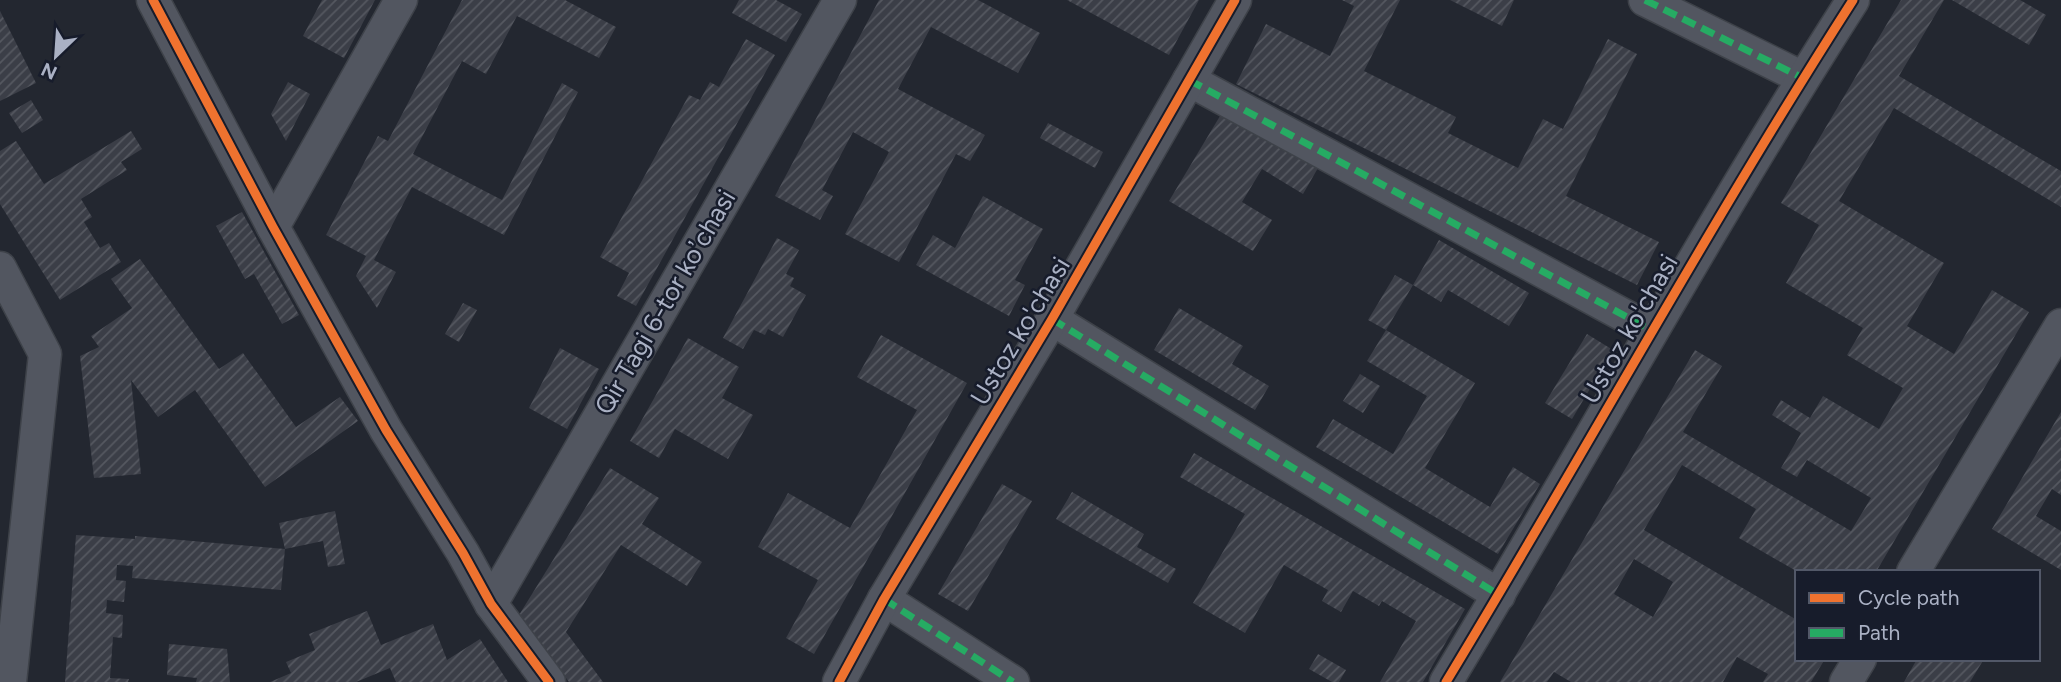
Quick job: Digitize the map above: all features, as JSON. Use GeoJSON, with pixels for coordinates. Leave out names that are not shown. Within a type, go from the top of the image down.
{"type":"FeatureCollection","features":[{"type":"Feature","properties":{"kind":"street"},"geometry":{"type":"LineString","coordinates":[[153,0],[273,227],[386,430],[463,553],[491,604],[549,682]]}},
{"type":"Feature","properties":{"kind":"street"},"geometry":{"type":"LineString","coordinates":[[273,227],[401,0]]}},
{"type":"Feature","properties":{"kind":"street","name":"Qir Tagi 6-tor koʼchasi"},"geometry":{"type":"LineString","coordinates":[[491,604],[840,0]]}},
{"type":"Feature","properties":{"kind":"street","name":"Ustoz ko'chasi"},"geometry":{"type":"LineString","coordinates":[[839,682],[884,599],[1052,319],[1234,0]]}},
{"type":"Feature","properties":{"kind":"street"},"geometry":{"type":"LineString","coordinates":[[1645,0],[1803,78]]}},
{"type":"Feature","properties":{"kind":"street","name":"Ustoz ko'chasi"},"geometry":{"type":"LineString","coordinates":[[1446,682],[1651,330],[1853,0]]}},
{"type":"Feature","properties":{"kind":"street"},"geometry":{"type":"LineString","coordinates":[[1189,80],[1651,330]]}},
{"type":"Feature","properties":{"kind":"street"},"geometry":{"type":"LineString","coordinates":[[0,268],[45,354],[10,682]]}},
{"type":"Feature","properties":{"kind":"street"},"geometry":{"type":"LineString","coordinates":[[1052,319],[1499,595]]}},
{"type":"Feature","properties":{"kind":"street"},"geometry":{"type":"LineString","coordinates":[[1914,570],[2061,325]]}},
{"type":"Feature","properties":{"kind":"street"},"geometry":{"type":"LineString","coordinates":[[884,599],[1013,682]]}},
{"type":"Feature","properties":{"kind":"street"},"geometry":{"type":"LineString","coordinates":[[1846,682],[1859,661]]}},
{"type":"Feature","properties":{"kind":"building"},"geometry":{"type":"Polygon","coordinates":[[[322,0],[375,0],[344,58],[303,36],[322,0]]]}},
{"type":"Feature","properties":{"kind":"building"},"geometry":{"type":"Polygon","coordinates":[[[462,0],[565,0],[616,27],[599,58],[517,16],[486,74],[462,61],[413,154],[502,200],[562,83],[578,92],[504,235],[412,187],[374,260],[396,272],[377,308],[356,276],[366,256],[326,235],[378,136],[388,141],[462,0]]]}},
{"type":"Feature","properties":{"kind":"building"},"geometry":{"type":"Polygon","coordinates":[[[739,0],[776,0],[802,14],[786,42],[732,13],[739,0]]]}},
{"type":"Feature","properties":{"kind":"building"},"geometry":{"type":"Polygon","coordinates":[[[879,0],[978,0],[1040,33],[1018,73],[931,27],[898,89],[985,135],[970,161],[956,154],[899,262],[845,234],[889,152],[853,132],[822,190],[833,196],[820,220],[775,196],[879,0]]]}},
{"type":"Feature","properties":{"kind":"building"},"geometry":{"type":"Polygon","coordinates":[[[1067,0],[1199,0],[1169,55],[1067,0]]]}},
{"type":"Feature","properties":{"kind":"building"},"geometry":{"type":"Polygon","coordinates":[[[1342,0],[1400,0],[1364,71],[1456,117],[1448,133],[1518,168],[1543,119],[1563,129],[1608,39],[1637,54],[1566,196],[1659,242],[1637,285],[1236,84],[1266,24],[1330,56],[1354,6],[1342,0]]]}},
{"type":"Feature","properties":{"kind":"building"},"geometry":{"type":"Polygon","coordinates":[[[1450,0],[1514,0],[1502,26],[1450,0]]]}},
{"type":"Feature","properties":{"kind":"building"},"geometry":{"type":"Polygon","coordinates":[[[1901,0],[1944,0],[1899,76],[2061,171],[2061,207],[1894,108],[1839,201],[1944,263],[1907,326],[1954,354],[1992,290],[2029,312],[1877,570],[1795,570],[1739,538],[1756,509],[1682,465],[1644,530],[1795,619],[1795,661],[1824,661],[1811,682],[1763,682],[1768,674],[1737,657],[1723,682],[1571,682],[1554,672],[1547,682],[1500,682],[1695,350],[1722,366],[1683,432],[1851,531],[1871,498],[1807,460],[1797,477],[1781,468],[1801,433],[1772,415],[1781,400],[1810,418],[1823,396],[1879,429],[1903,388],[1847,355],[1863,328],[1786,283],[1819,225],[1781,203],[1901,0]],[[1634,559],[1614,594],[1653,617],[1673,582],[1634,559]]]}},
{"type":"Feature","properties":{"kind":"building"},"geometry":{"type":"Polygon","coordinates":[[[1952,0],[2020,0],[2046,15],[2029,45],[1952,0]]]}},
{"type":"Feature","properties":{"kind":"building"},"geometry":{"type":"Polygon","coordinates":[[[0,11],[36,83],[0,101],[0,11]]]}},
{"type":"Feature","properties":{"kind":"building"},"geometry":{"type":"Polygon","coordinates":[[[746,39],[775,55],[636,306],[617,296],[629,273],[600,257],[689,95],[700,100],[710,82],[719,87],[746,39]]]}},
{"type":"Feature","properties":{"kind":"building"},"geometry":{"type":"Polygon","coordinates":[[[288,82],[310,94],[286,141],[271,114],[288,82]]]}},
{"type":"Feature","properties":{"kind":"building"},"geometry":{"type":"Polygon","coordinates":[[[31,100],[43,120],[22,133],[9,113],[31,100]]]}},
{"type":"Feature","properties":{"kind":"building"},"geometry":{"type":"Polygon","coordinates":[[[1223,111],[1318,168],[1303,194],[1262,169],[1242,202],[1272,220],[1253,251],[1169,201],[1223,111]]]}},
{"type":"Feature","properties":{"kind":"building"},"geometry":{"type":"Polygon","coordinates":[[[1048,123],[1103,152],[1095,168],[1040,138],[1048,123]]]}},
{"type":"Feature","properties":{"kind":"building"},"geometry":{"type":"Polygon","coordinates":[[[131,131],[142,149],[121,162],[127,170],[81,199],[92,217],[84,222],[100,248],[109,243],[121,262],[60,300],[0,204],[0,151],[16,141],[44,184],[131,131]]]}},
{"type":"Feature","properties":{"kind":"building"},"geometry":{"type":"Polygon","coordinates":[[[983,196],[1043,229],[1015,280],[1025,285],[1009,316],[916,265],[933,235],[955,248],[983,196]]]}},
{"type":"Feature","properties":{"kind":"building"},"geometry":{"type":"Polygon","coordinates":[[[242,212],[299,315],[282,324],[254,274],[245,279],[216,226],[242,212]]]}},
{"type":"Feature","properties":{"kind":"building"},"geometry":{"type":"Polygon","coordinates":[[[777,238],[799,250],[786,274],[794,278],[790,286],[806,295],[783,337],[768,329],[765,335],[754,330],[743,349],[723,338],[777,238]]]}},
{"type":"Feature","properties":{"kind":"building"},"geometry":{"type":"Polygon","coordinates":[[[1439,240],[1529,293],[1509,326],[1448,290],[1441,302],[1413,285],[1439,240]]]}},
{"type":"Feature","properties":{"kind":"building"},"geometry":{"type":"Polygon","coordinates":[[[140,259],[219,369],[243,353],[296,427],[340,397],[358,421],[265,487],[195,390],[158,417],[131,380],[141,474],[94,478],[80,356],[99,347],[91,336],[132,308],[111,279],[140,259]]]}},
{"type":"Feature","properties":{"kind":"building"},"geometry":{"type":"Polygon","coordinates":[[[1395,275],[1413,285],[1386,330],[1368,320],[1395,275]]]}},
{"type":"Feature","properties":{"kind":"building"},"geometry":{"type":"Polygon","coordinates":[[[463,303],[477,310],[459,342],[445,334],[463,303]]]}},
{"type":"Feature","properties":{"kind":"building"},"geometry":{"type":"Polygon","coordinates":[[[1179,308],[1243,346],[1232,364],[1269,386],[1255,410],[1154,350],[1179,308]]]}},
{"type":"Feature","properties":{"kind":"building"},"geometry":{"type":"Polygon","coordinates":[[[1386,330],[1475,383],[1425,468],[1490,507],[1513,467],[1540,484],[1498,554],[1316,447],[1333,419],[1393,454],[1427,396],[1367,361],[1386,330]]]}},
{"type":"Feature","properties":{"kind":"building"},"geometry":{"type":"Polygon","coordinates":[[[1587,334],[1613,350],[1572,419],[1545,403],[1587,334]]]}},
{"type":"Feature","properties":{"kind":"building"},"geometry":{"type":"Polygon","coordinates":[[[881,335],[967,383],[814,654],[786,638],[818,580],[758,547],[788,493],[850,528],[917,410],[857,377],[881,335]]]}},
{"type":"Feature","properties":{"kind":"building"},"geometry":{"type":"Polygon","coordinates":[[[688,338],[739,367],[722,398],[753,415],[728,459],[675,429],[659,458],[630,441],[688,338]]]}},
{"type":"Feature","properties":{"kind":"building"},"geometry":{"type":"Polygon","coordinates":[[[560,348],[599,369],[567,429],[529,408],[560,348]]]}},
{"type":"Feature","properties":{"kind":"building"},"geometry":{"type":"Polygon","coordinates":[[[1360,374],[1380,386],[1363,413],[1343,401],[1360,374]]]}},
{"type":"Feature","properties":{"kind":"building"},"geometry":{"type":"Polygon","coordinates":[[[2061,412],[2061,495],[2052,489],[2036,516],[2061,531],[2061,570],[1992,529],[2061,412]]]}},
{"type":"Feature","properties":{"kind":"building"},"geometry":{"type":"Polygon","coordinates":[[[1194,453],[1465,609],[1423,682],[1380,682],[1416,621],[1382,601],[1379,606],[1353,591],[1341,612],[1322,601],[1328,590],[1284,565],[1245,633],[1193,603],[1245,514],[1180,477],[1194,453]]]}},
{"type":"Feature","properties":{"kind":"building"},"geometry":{"type":"Polygon","coordinates":[[[610,468],[659,498],[642,524],[702,562],[687,586],[621,545],[566,632],[603,682],[569,682],[519,615],[610,468]]]}},
{"type":"Feature","properties":{"kind":"building"},"geometry":{"type":"Polygon","coordinates":[[[1002,484],[1032,501],[968,611],[938,594],[1002,484]]]}},
{"type":"Feature","properties":{"kind":"building"},"geometry":{"type":"Polygon","coordinates":[[[1072,492],[1144,534],[1137,547],[1176,569],[1168,583],[1056,519],[1072,492]]]}},
{"type":"Feature","properties":{"kind":"building"},"geometry":{"type":"Polygon","coordinates":[[[335,511],[345,564],[328,567],[323,541],[285,549],[279,523],[335,511]]]}},
{"type":"Feature","properties":{"kind":"building"},"geometry":{"type":"Polygon","coordinates":[[[76,535],[135,539],[135,536],[285,549],[281,590],[132,578],[133,566],[117,565],[116,580],[126,581],[124,602],[107,600],[106,613],[123,615],[122,638],[113,637],[110,678],[129,679],[128,682],[65,682],[76,535]]]}},
{"type":"Feature","properties":{"kind":"building"},"geometry":{"type":"Polygon","coordinates":[[[367,611],[381,645],[433,624],[447,660],[480,639],[508,682],[396,682],[390,668],[356,682],[270,682],[291,673],[286,662],[315,650],[309,634],[367,611]]]}},
{"type":"Feature","properties":{"kind":"building"},"geometry":{"type":"Polygon","coordinates":[[[169,644],[227,649],[230,682],[196,682],[197,678],[167,675],[169,644]]]}},
{"type":"Feature","properties":{"kind":"building"},"geometry":{"type":"Polygon","coordinates":[[[1318,654],[1346,670],[1339,682],[1332,682],[1309,669],[1318,654]]]}},
{"type":"Feature","properties":{"kind":"building"},"geometry":{"type":"Polygon","coordinates":[[[1916,661],[1983,661],[1970,682],[1904,682],[1916,661]]]}},
{"type":"Feature","properties":{"kind":"marked path"},"geometry":{"type":"LineString","coordinates":[[1645,0],[1803,78]]}},
{"type":"Feature","properties":{"kind":"marked path"},"geometry":{"type":"LineString","coordinates":[[1189,80],[1651,330]]}},
{"type":"Feature","properties":{"kind":"marked path"},"geometry":{"type":"LineString","coordinates":[[1052,319],[1499,595]]}},
{"type":"Feature","properties":{"kind":"marked path"},"geometry":{"type":"LineString","coordinates":[[884,599],[1013,682]]}},
{"type":"Feature","properties":{"kind":"cycle path"},"geometry":{"type":"LineString","coordinates":[[153,0],[273,227],[386,430],[463,553],[491,604],[549,682]]}},
{"type":"Feature","properties":{"kind":"cycle path"},"geometry":{"type":"LineString","coordinates":[[839,682],[884,599],[1052,319],[1235,0]]}},
{"type":"Feature","properties":{"kind":"cycle path"},"geometry":{"type":"LineString","coordinates":[[1446,682],[1748,169],[1853,0]]}}]}
